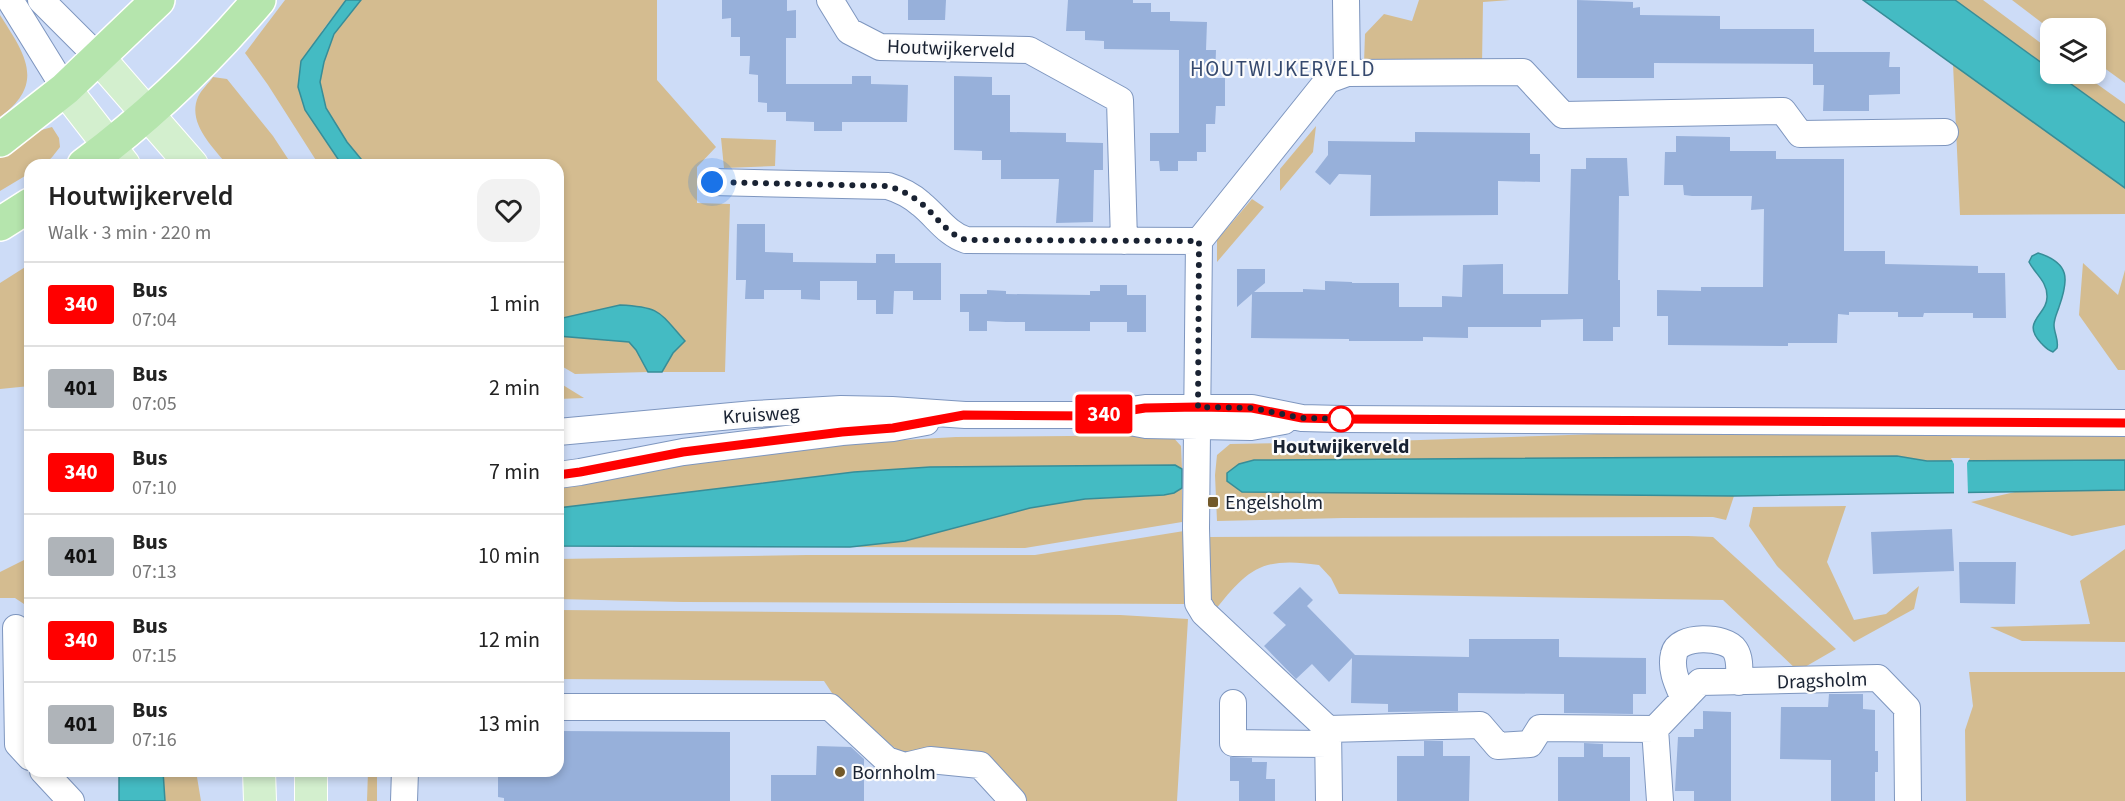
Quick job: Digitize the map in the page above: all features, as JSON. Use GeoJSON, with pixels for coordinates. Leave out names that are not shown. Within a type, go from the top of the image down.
{"type":"FeatureCollection","features":[{"type":"Feature","properties":{"kind":"highway"},"geometry":{"type":"LineString","coordinates":[[0,140],[65,89],[158,0]]}},
{"type":"Feature","properties":{"kind":"highway"},"geometry":{"type":"LineString","coordinates":[[106,159],[148,113],[223,43],[260,0]]}},
{"type":"Feature","properties":{"kind":"highway"},"geometry":{"type":"LineString","coordinates":[[0,224],[24,209]]}},
{"type":"Feature","properties":{"kind":"main road"},"geometry":{"type":"LineString","coordinates":[[98,57],[187,159]]}},
{"type":"Feature","properties":{"kind":"main road"},"geometry":{"type":"LineString","coordinates":[[65,89],[106,159]]}},
{"type":"Feature","properties":{"kind":"main road"},"geometry":{"type":"LineString","coordinates":[[259,777],[260,801]]}},
{"type":"Feature","properties":{"kind":"main road"},"geometry":{"type":"LineString","coordinates":[[311,777],[311,801]]}},
{"type":"Feature","properties":{"kind":"street"},"geometry":{"type":"LineString","coordinates":[[10,0],[65,89]]}},
{"type":"Feature","properties":{"kind":"street"},"geometry":{"type":"LineString","coordinates":[[41,0],[98,57]]}},
{"type":"Feature","properties":{"kind":"street","name":"Houtwijkerveld"},"geometry":{"type":"LineString","coordinates":[[830,0],[849,31],[880,47],[1029,50],[1120,100],[1124,241]]}},
{"type":"Feature","properties":{"kind":"street"},"geometry":{"type":"LineString","coordinates":[[1346,0],[1347,73]]}},
{"type":"Feature","properties":{"kind":"street"},"geometry":{"type":"LineString","coordinates":[[1329,801],[1328,736],[1204,614],[1198,603],[1196,528],[1199,241],[1328,80],[1347,73],[1523,72],[1563,115],[1783,111],[1800,134],[1946,132]]}},
{"type":"Feature","properties":{"kind":"street"},"geometry":{"type":"LineString","coordinates":[[712,182],[888,186],[906,192],[952,233],[966,240],[1199,241]]}},
{"type":"Feature","properties":{"kind":"street","name":"Kruisweg"},"geometry":{"type":"LineString","coordinates":[[564,431],[754,414],[841,409],[964,415],[1095,416],[1145,408],[1198,417],[1252,408],[1302,418],[2125,423]]}},
{"type":"Feature","properties":{"kind":"street","name":"Kruisweg"},"geometry":{"type":"LineString","coordinates":[[564,474],[683,452],[842,432],[893,428],[964,415]]}},
{"type":"Feature","properties":{"kind":"street"},"geometry":{"type":"LineString","coordinates":[[16,627],[16,748]]}},
{"type":"Feature","properties":{"kind":"street"},"geometry":{"type":"LineString","coordinates":[[1684,699],[1674,677],[1674,652],[1680,645],[1690,640],[1719,639],[1734,648],[1739,657],[1739,682]]}},
{"type":"Feature","properties":{"kind":"street","name":"Dragsholm"},"geometry":{"type":"LineString","coordinates":[[1655,729],[1700,682],[1878,678],[1907,708],[1908,801]]}},
{"type":"Feature","properties":{"kind":"street"},"geometry":{"type":"LineString","coordinates":[[1233,703],[1233,743],[1480,725],[1498,746],[1530,744],[1540,728],[1655,729],[1660,801]]}},
{"type":"Feature","properties":{"kind":"street"},"geometry":{"type":"LineString","coordinates":[[564,707],[830,706],[887,760],[905,766],[930,760],[981,765],[1013,801]]}},
{"type":"Feature","properties":{"kind":"street"},"geometry":{"type":"LineString","coordinates":[[48,777],[70,801]]}},
{"type":"Feature","properties":{"kind":"street"},"geometry":{"type":"LineString","coordinates":[[404,801],[405,777]]}},
{"type":"Feature","properties":{"kind":"shaded area"},"geometry":{"type":"Polygon","coordinates":[[[285,0],[346,0],[322,31],[305,110],[338,159],[315,159],[245,53],[285,0]]]}},
{"type":"Feature","properties":{"kind":"shaded area"},"geometry":{"type":"Polygon","coordinates":[[[346,0],[361,0],[334,34],[320,82],[326,108],[347,142],[361,159],[338,159],[305,110],[298,87],[301,61],[346,0]]]}},
{"type":"Feature","properties":{"kind":"shaded area"},"geometry":{"type":"Polygon","coordinates":[[[361,0],[657,0],[657,80],[716,147],[697,167],[697,203],[730,204],[725,372],[662,372],[673,353],[620,305],[564,318],[564,159],[361,159],[347,142],[326,108],[320,82],[334,34],[361,0]]]}},
{"type":"Feature","properties":{"kind":"shaded area"},"geometry":{"type":"Polygon","coordinates":[[[1419,0],[1510,0],[1483,2],[1482,64],[1364,63],[1365,34],[1384,14],[1412,21],[1419,0]]]}},
{"type":"Feature","properties":{"kind":"shaded area"},"geometry":{"type":"Polygon","coordinates":[[[1863,0],[1955,0],[2040,62],[2040,84],[2071,84],[2125,123],[2125,188],[1863,0]]]}},
{"type":"Feature","properties":{"kind":"shaded area"},"geometry":{"type":"Polygon","coordinates":[[[1955,0],[1983,0],[2040,43],[2040,62],[1955,0]]]}},
{"type":"Feature","properties":{"kind":"shaded area"},"geometry":{"type":"Polygon","coordinates":[[[2012,0],[2125,0],[2125,83],[2106,69],[2106,18],[2040,18],[2040,21],[2012,0]]]}},
{"type":"Feature","properties":{"kind":"shaded area"},"geometry":{"type":"Polygon","coordinates":[[[0,15],[23,55],[27,68],[27,80],[23,92],[0,117],[0,15]]]}},
{"type":"Feature","properties":{"kind":"shaded area"},"geometry":{"type":"Polygon","coordinates":[[[1953,64],[2125,188],[2125,214],[1960,215],[1953,64]]]}},
{"type":"Feature","properties":{"kind":"shaded area"},"geometry":{"type":"Polygon","coordinates":[[[213,77],[227,79],[273,136],[288,159],[222,159],[198,125],[195,107],[201,92],[213,77]]]}},
{"type":"Feature","properties":{"kind":"shaded area"},"geometry":{"type":"Polygon","coordinates":[[[2071,84],[2097,84],[2125,104],[2125,123],[2071,84]]]}},
{"type":"Feature","properties":{"kind":"shaded area"},"geometry":{"type":"Polygon","coordinates":[[[1316,126],[1313,152],[1280,191],[1280,169],[1316,126]]]}},
{"type":"Feature","properties":{"kind":"shaded area"},"geometry":{"type":"Polygon","coordinates":[[[52,127],[59,138],[60,147],[50,159],[24,159],[24,177],[0,191],[0,154],[38,131],[52,127]]]}},
{"type":"Feature","properties":{"kind":"shaded area"},"geometry":{"type":"Polygon","coordinates":[[[721,138],[776,140],[775,166],[724,168],[721,138]]]}},
{"type":"Feature","properties":{"kind":"shaded area"},"geometry":{"type":"Polygon","coordinates":[[[1252,199],[1264,207],[1217,262],[1217,240],[1252,199]]]}},
{"type":"Feature","properties":{"kind":"shaded area"},"geometry":{"type":"Polygon","coordinates":[[[2038,253],[2056,262],[2064,273],[2064,288],[2054,323],[2057,348],[2053,352],[2041,343],[2033,329],[2036,318],[2044,308],[2047,296],[2043,282],[2029,262],[2032,256],[2038,253]]]}},
{"type":"Feature","properties":{"kind":"shaded area"},"geometry":{"type":"Polygon","coordinates":[[[2083,263],[2118,295],[2125,270],[2125,370],[2118,370],[2079,315],[2083,263]]]}},
{"type":"Feature","properties":{"kind":"shaded area"},"geometry":{"type":"Polygon","coordinates":[[[24,268],[24,387],[0,389],[0,283],[24,268]]]}},
{"type":"Feature","properties":{"kind":"shaded area"},"geometry":{"type":"Polygon","coordinates":[[[620,305],[644,307],[664,317],[685,341],[673,353],[662,372],[648,372],[629,342],[564,337],[564,318],[620,305]]]}},
{"type":"Feature","properties":{"kind":"shaded area"},"geometry":{"type":"Polygon","coordinates":[[[564,337],[629,342],[648,372],[575,374],[564,368],[564,337]]]}},
{"type":"Feature","properties":{"kind":"shaded area"},"geometry":{"type":"Polygon","coordinates":[[[564,386],[584,398],[564,399],[564,386]]]}},
{"type":"Feature","properties":{"kind":"shaded area"},"geometry":{"type":"Polygon","coordinates":[[[1745,429],[2125,435],[2125,460],[1927,461],[1897,456],[1254,460],[1242,492],[1734,496],[1726,520],[1713,517],[1343,518],[1217,521],[1215,475],[1217,455],[1230,444],[1745,429]]]}},
{"type":"Feature","properties":{"kind":"shaded area"},"geometry":{"type":"Polygon","coordinates":[[[1159,434],[1172,436],[1181,446],[1182,469],[1175,465],[930,467],[854,472],[564,507],[564,483],[627,471],[850,443],[956,437],[1159,434]]]}},
{"type":"Feature","properties":{"kind":"shaded area"},"geometry":{"type":"Polygon","coordinates":[[[1897,456],[1927,461],[2125,460],[2125,490],[1734,496],[1242,492],[1227,481],[1227,473],[1239,464],[1254,460],[1897,456]]]}},
{"type":"Feature","properties":{"kind":"shaded area"},"geometry":{"type":"Polygon","coordinates":[[[1175,465],[1182,469],[1182,488],[1164,495],[1085,499],[1030,508],[905,541],[850,547],[564,546],[564,507],[854,472],[930,467],[1175,465]]]}},
{"type":"Feature","properties":{"kind":"shaded area"},"geometry":{"type":"Polygon","coordinates":[[[1182,488],[1182,522],[1025,548],[850,547],[905,541],[1030,508],[1085,499],[1164,495],[1182,488]]]}},
{"type":"Feature","properties":{"kind":"shaded area"},"geometry":{"type":"Polygon","coordinates":[[[2024,490],[2125,490],[2125,525],[2072,536],[1971,502],[2024,490]]]}},
{"type":"Feature","properties":{"kind":"shaded area"},"geometry":{"type":"Polygon","coordinates":[[[1846,506],[1827,562],[1854,620],[1886,614],[1919,586],[1914,609],[1854,642],[1777,566],[1749,526],[1753,507],[1846,506]]]}},
{"type":"Feature","properties":{"kind":"shaded area"},"geometry":{"type":"Polygon","coordinates":[[[1184,531],[1184,604],[683,602],[564,599],[564,559],[807,555],[1035,555],[1184,531]]]}},
{"type":"Feature","properties":{"kind":"shaded area"},"geometry":{"type":"Polygon","coordinates":[[[1207,537],[1713,537],[1836,649],[1798,671],[1723,600],[1339,594],[1331,578],[1319,565],[1299,563],[1268,565],[1256,570],[1235,587],[1212,614],[1208,610],[1207,537]]]}},
{"type":"Feature","properties":{"kind":"shaded area"},"geometry":{"type":"Polygon","coordinates":[[[2125,549],[2125,642],[2022,641],[1990,627],[2090,624],[2080,581],[2125,549]]]}},
{"type":"Feature","properties":{"kind":"shaded area"},"geometry":{"type":"Polygon","coordinates":[[[24,560],[24,604],[15,598],[0,598],[0,572],[24,560]]]}},
{"type":"Feature","properties":{"kind":"shaded area"},"geometry":{"type":"Polygon","coordinates":[[[564,610],[1120,615],[1188,619],[1177,801],[1017,801],[976,756],[906,756],[844,711],[824,681],[564,679],[564,610]]]}},
{"type":"Feature","properties":{"kind":"shaded area"},"geometry":{"type":"Polygon","coordinates":[[[1969,672],[2125,672],[2125,801],[1966,801],[1965,730],[1973,706],[1969,672]]]}},
{"type":"Feature","properties":{"kind":"shaded area"},"geometry":{"type":"Polygon","coordinates":[[[119,777],[163,777],[165,801],[119,801],[119,777]]]}},
{"type":"Feature","properties":{"kind":"shaded area"},"geometry":{"type":"Polygon","coordinates":[[[163,777],[197,777],[201,801],[165,801],[163,777]]]}},
{"type":"Feature","properties":{"kind":"shaded area"},"geometry":{"type":"Polygon","coordinates":[[[368,777],[377,777],[377,801],[367,801],[368,777]]]}},
{"type":"Feature","properties":{"kind":"pier"},"geometry":{"type":"Polygon","coordinates":[[[1951,458],[1970,458],[1967,463],[1968,494],[1954,494],[1954,464],[1951,458]]]}},
{"type":"Feature","properties":{"kind":"building"},"geometry":{"type":"Polygon","coordinates":[[[722,0],[787,0],[787,11],[796,10],[796,38],[786,38],[786,84],[852,84],[852,76],[871,76],[871,84],[908,85],[907,122],[842,122],[842,131],[814,131],[814,122],[786,121],[786,112],[767,112],[767,103],[758,102],[758,75],[749,74],[750,56],[740,56],[740,37],[731,37],[731,18],[722,19],[722,0]]]}},
{"type":"Feature","properties":{"kind":"building"},"geometry":{"type":"Polygon","coordinates":[[[908,0],[946,0],[945,20],[908,20],[908,0]]]}},
{"type":"Feature","properties":{"kind":"building"},"geometry":{"type":"Polygon","coordinates":[[[1068,0],[1133,0],[1133,3],[1151,3],[1151,12],[1170,12],[1170,21],[1207,22],[1206,50],[1216,50],[1215,78],[1225,78],[1225,106],[1216,106],[1215,124],[1206,124],[1206,152],[1197,152],[1197,161],[1178,161],[1178,171],[1160,171],[1159,161],[1150,161],[1150,133],[1179,133],[1179,50],[1104,49],[1104,41],[1085,40],[1085,31],[1066,31],[1068,0]]]}},
{"type":"Feature","properties":{"kind":"building"},"geometry":{"type":"Polygon","coordinates":[[[1577,0],[1633,2],[1633,8],[1640,7],[1640,15],[1720,16],[1720,29],[1814,29],[1814,52],[1890,52],[1889,67],[1900,67],[1900,94],[1869,95],[1869,111],[1823,111],[1824,85],[1813,85],[1813,64],[1654,63],[1654,78],[1577,78],[1577,0]]]}},
{"type":"Feature","properties":{"kind":"building"},"geometry":{"type":"Polygon","coordinates":[[[954,76],[992,77],[992,95],[1010,95],[1010,132],[1066,133],[1066,142],[1103,143],[1103,170],[1094,170],[1093,222],[1056,223],[1059,179],[1001,179],[1001,160],[982,160],[982,151],[954,150],[954,76]]]}},
{"type":"Feature","properties":{"kind":"building"},"geometry":{"type":"Polygon","coordinates":[[[1415,132],[1530,133],[1530,154],[1540,154],[1540,182],[1498,181],[1498,215],[1370,216],[1371,175],[1339,174],[1330,185],[1315,172],[1328,155],[1328,141],[1415,142],[1415,132]]]}},
{"type":"Feature","properties":{"kind":"building"},"geometry":{"type":"Polygon","coordinates":[[[1676,136],[1730,137],[1730,151],[1776,151],[1776,159],[1844,159],[1844,251],[1885,251],[1885,264],[1978,266],[1978,273],[2005,273],[2006,318],[1973,318],[1973,313],[1924,313],[1923,317],[1898,317],[1898,312],[1849,312],[1849,315],[1838,314],[1837,343],[1788,343],[1788,346],[1668,345],[1668,316],[1657,316],[1657,290],[1701,291],[1701,287],[1763,287],[1764,209],[1751,210],[1752,196],[1684,195],[1683,185],[1664,185],[1665,152],[1676,152],[1676,136]]]}},
{"type":"Feature","properties":{"kind":"building"},"geometry":{"type":"Polygon","coordinates":[[[1586,158],[1627,158],[1629,196],[1619,196],[1620,327],[1613,327],[1613,341],[1583,341],[1583,319],[1541,320],[1541,327],[1468,327],[1468,338],[1423,337],[1423,341],[1251,338],[1252,294],[1237,307],[1237,269],[1265,269],[1265,283],[1254,292],[1325,290],[1325,281],[1399,283],[1399,307],[1442,307],[1442,296],[1462,297],[1463,265],[1503,264],[1503,294],[1568,294],[1571,169],[1586,169],[1586,158]]]}},
{"type":"Feature","properties":{"kind":"building"},"geometry":{"type":"Polygon","coordinates":[[[737,224],[765,224],[765,252],[793,253],[793,262],[876,263],[876,254],[895,254],[895,263],[941,263],[941,300],[913,300],[913,291],[894,291],[893,314],[876,314],[876,300],[857,300],[857,281],[820,281],[820,300],[801,299],[801,290],[764,290],[764,299],[745,299],[746,280],[736,280],[737,224]]]}},
{"type":"Feature","properties":{"kind":"building"},"geometry":{"type":"Polygon","coordinates":[[[1100,285],[1127,285],[1127,295],[1146,295],[1146,332],[1127,332],[1127,322],[1090,322],[1090,331],[1025,331],[1025,322],[987,321],[987,331],[969,331],[969,312],[960,312],[960,294],[987,294],[987,290],[1006,291],[1006,294],[1090,295],[1090,291],[1100,291],[1100,285]]]}},
{"type":"Feature","properties":{"kind":"building"},"geometry":{"type":"Polygon","coordinates":[[[1952,529],[1954,571],[1873,574],[1871,532],[1952,529]]]}},
{"type":"Feature","properties":{"kind":"building"},"geometry":{"type":"Polygon","coordinates":[[[1959,562],[2016,562],[2015,604],[1960,603],[1959,562]]]}},
{"type":"Feature","properties":{"kind":"building"},"geometry":{"type":"Polygon","coordinates":[[[1300,587],[1313,600],[1307,606],[1355,655],[1469,657],[1469,639],[1559,639],[1559,657],[1646,658],[1646,694],[1633,694],[1633,714],[1564,713],[1564,694],[1458,693],[1458,711],[1388,712],[1388,704],[1351,703],[1352,658],[1329,682],[1312,664],[1296,679],[1264,646],[1286,625],[1273,613],[1300,587]]]}},
{"type":"Feature","properties":{"kind":"building"},"geometry":{"type":"Polygon","coordinates":[[[1829,694],[1863,694],[1863,709],[1875,710],[1875,751],[1878,751],[1878,772],[1875,772],[1875,801],[1831,801],[1831,760],[1780,759],[1781,707],[1828,707],[1829,694]]]}},
{"type":"Feature","properties":{"kind":"building"},"geometry":{"type":"Polygon","coordinates":[[[1703,711],[1731,712],[1731,801],[1694,801],[1694,791],[1675,791],[1678,737],[1694,737],[1694,729],[1703,729],[1703,711]]]}},
{"type":"Feature","properties":{"kind":"building"},"geometry":{"type":"Polygon","coordinates":[[[564,731],[730,732],[730,801],[504,801],[504,798],[498,797],[498,777],[564,777],[564,731]]]}},
{"type":"Feature","properties":{"kind":"building"},"geometry":{"type":"Polygon","coordinates":[[[1424,741],[1443,741],[1443,756],[1470,756],[1469,801],[1397,801],[1397,756],[1424,756],[1424,741]]]}},
{"type":"Feature","properties":{"kind":"building"},"geometry":{"type":"Polygon","coordinates":[[[1584,743],[1603,744],[1603,757],[1630,757],[1630,801],[1558,801],[1558,757],[1584,757],[1584,743]]]}},
{"type":"Feature","properties":{"kind":"building","name":"Bornholm"},"geometry":{"type":"Polygon","coordinates":[[[817,746],[851,747],[864,759],[864,801],[771,801],[771,775],[816,775],[817,746]]]}},
{"type":"Feature","properties":{"kind":"building"},"geometry":{"type":"Polygon","coordinates":[[[1230,757],[1252,758],[1252,762],[1267,762],[1266,779],[1275,779],[1275,801],[1239,801],[1239,781],[1230,781],[1230,757]]]}},
{"type":"Feature","properties":{"kind":"bus line","name":"340"},"geometry":{"type":"LineString","coordinates":[[564,474],[683,452],[842,432],[893,428],[964,415],[1095,416],[1145,408],[1252,408],[1302,418],[1341,419],[2125,423]]}},
{"type":"Feature","properties":{"kind":"place","name":"Houtwijkerveld"},"geometry":{"type":"Point","coordinates":[1341,419]}},
{"type":"Feature","properties":{"kind":"place","name":"Engelsholm"},"geometry":{"type":"Point","coordinates":[1213,502]}},
{"type":"Feature","properties":{"kind":"place","name":"Bornholm"},"geometry":{"type":"Point","coordinates":[840,772]}},
{"type":"Feature","properties":{"kind":"district","name":"HOUTWIJKERVELD"},"geometry":{"type":"Point","coordinates":[1283,69]}},
{"type":"Feature","properties":{"kind":"route"},"geometry":{"type":"LineString","coordinates":[[712,182],[888,186],[906,192],[947,230],[956,237],[966,240],[1199,241],[1198,407],[1252,408],[1302,418],[1341,419]]}}]}
